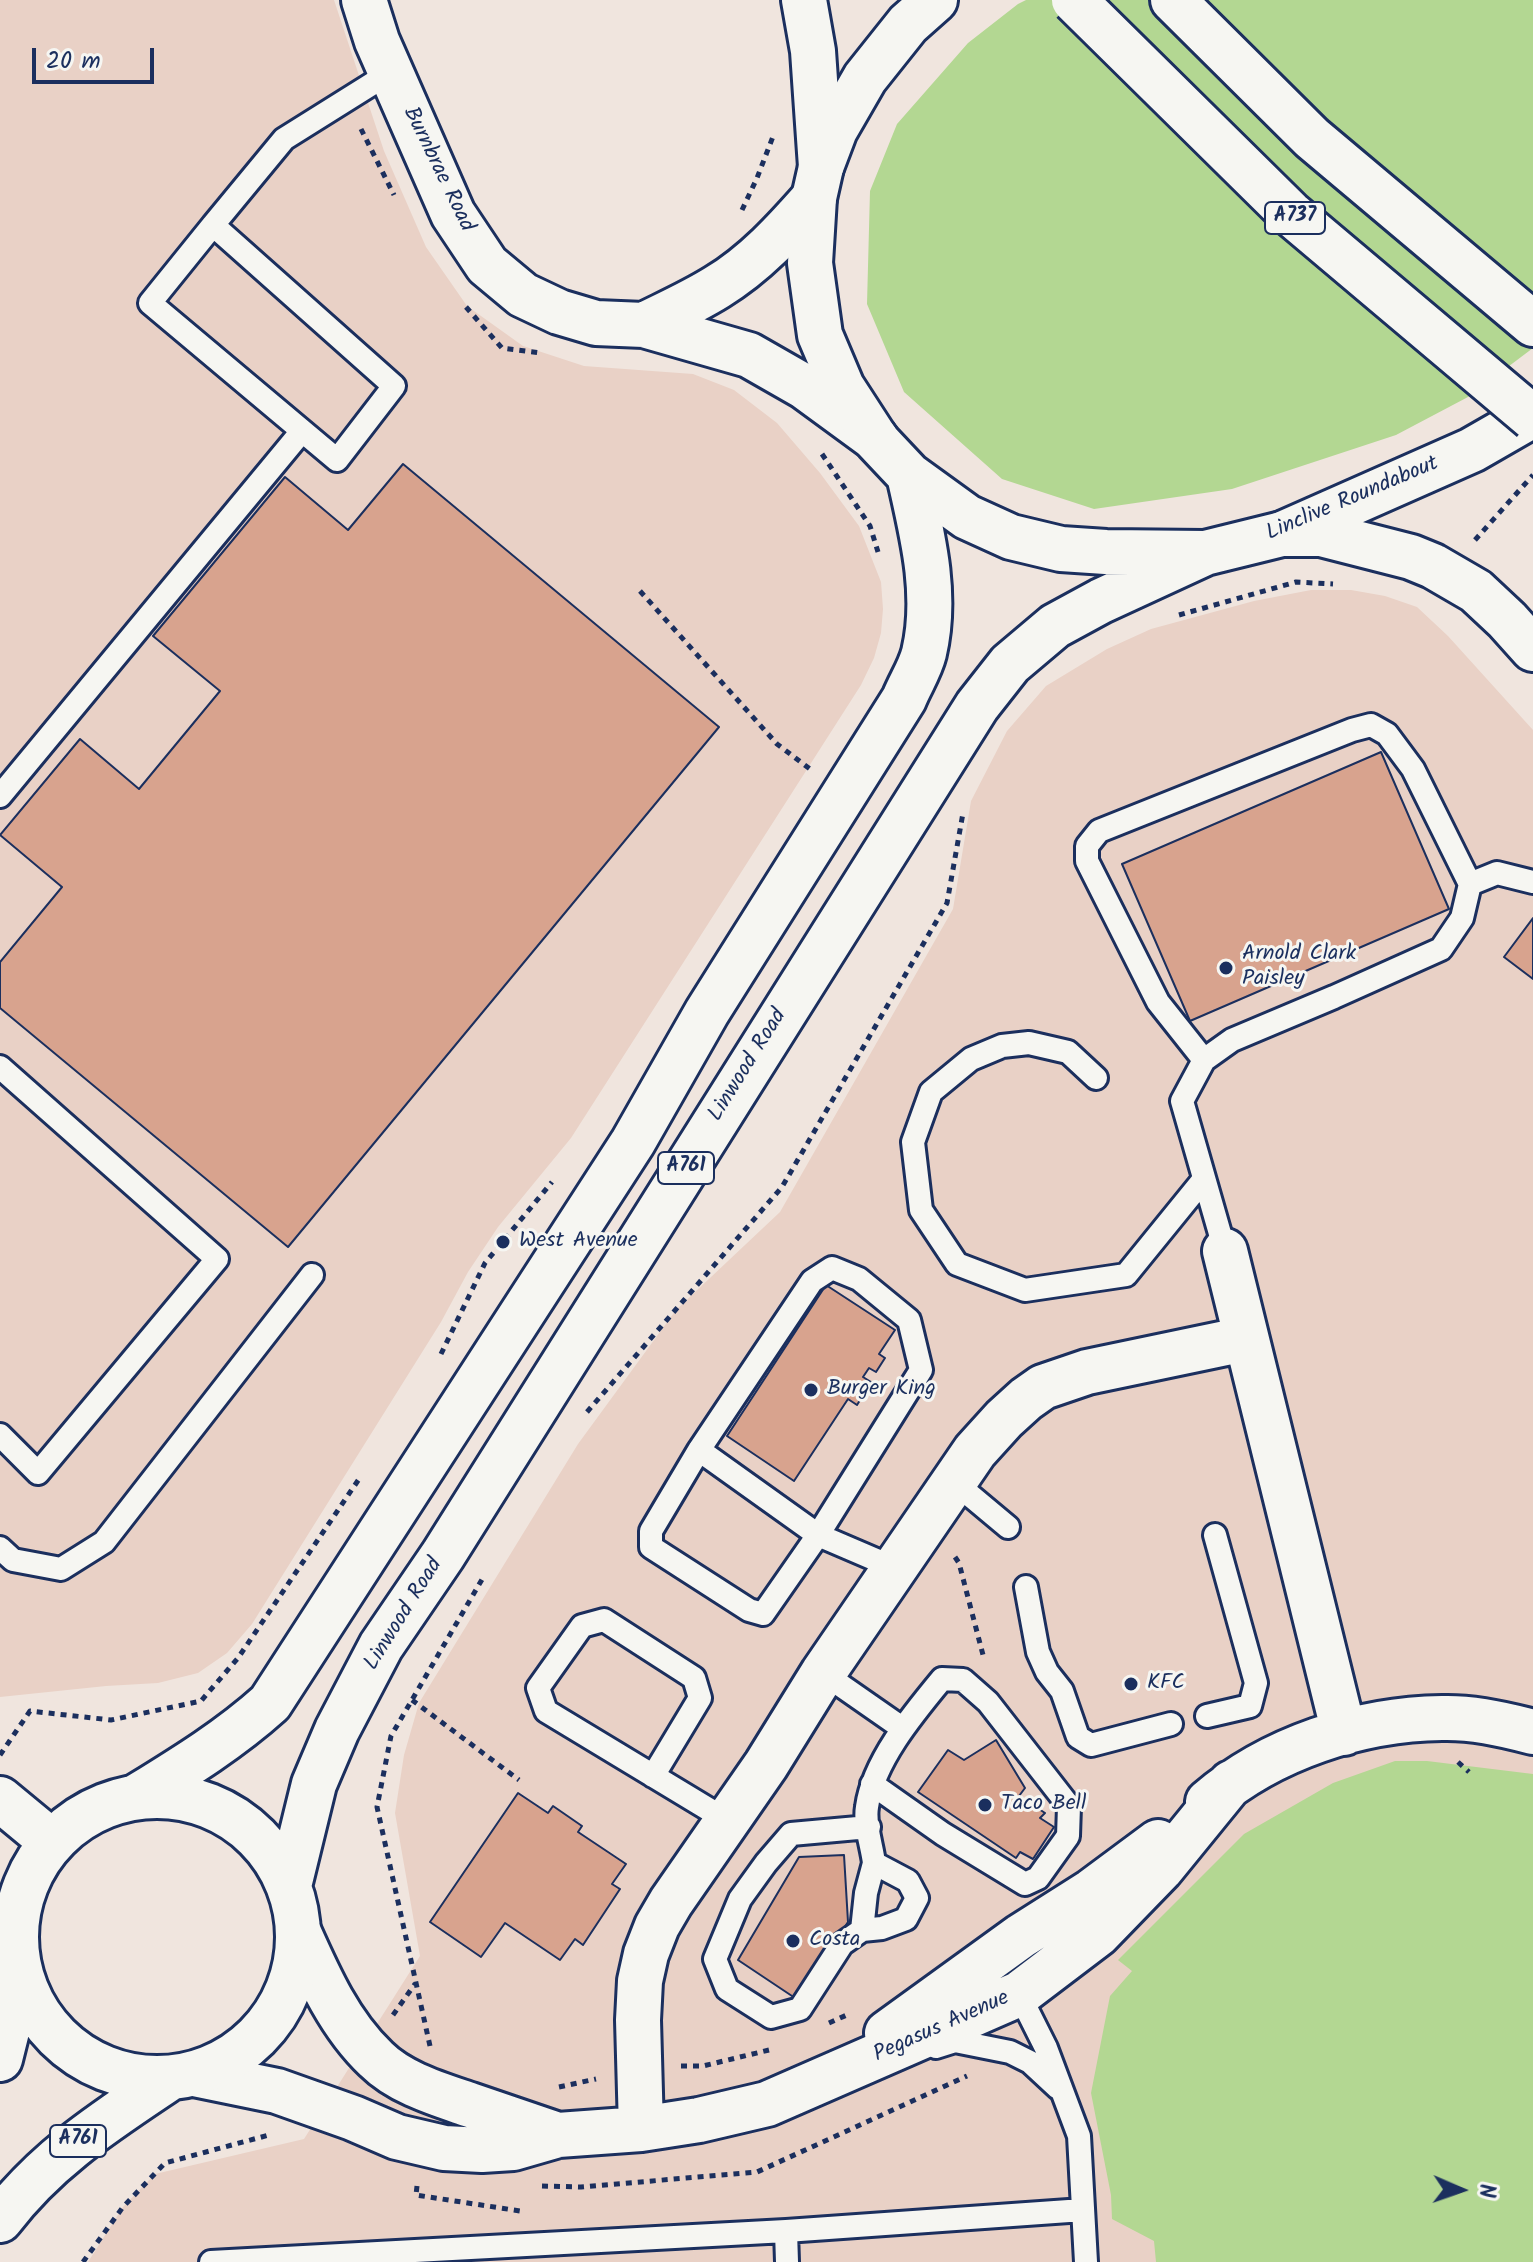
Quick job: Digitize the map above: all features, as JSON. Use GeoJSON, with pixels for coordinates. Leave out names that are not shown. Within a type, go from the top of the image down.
{"type":"FeatureCollection","features":[{"type":"Feature","properties":{"kind":"main road","name":"Burnbrae Road"},"geometry":{"type":"LineString","coordinates":[[364,0],[377,41],[453,214],[487,265],[523,295],[559,312],[596,323],[644,325],[749,355],[805,387],[877,441]]}},
{"type":"Feature","properties":{"kind":"main road"},"geometry":{"type":"LineString","coordinates":[[804,0],[813,51],[818,183]]}},
{"type":"Feature","properties":{"kind":"main road","name":"Linclive Roundabout"},"geometry":{"type":"LineString","coordinates":[[935,0],[908,24],[865,78],[835,130],[818,183],[810,263],[820,335],[842,387],[877,441],[909,475],[967,517],[1011,537],[1061,549],[1205,553],[1282,534],[1472,450],[1533,416]]}},
{"type":"Feature","properties":{"kind":"main road","name":"A737"},"geometry":{"type":"LineString","coordinates":[[1074,0],[1290,213],[1533,416]]}},
{"type":"Feature","properties":{"kind":"main road"},"geometry":{"type":"LineString","coordinates":[[1173,0],[1312,138],[1533,324]]}},
{"type":"Feature","properties":{"kind":"main road","name":"Burnbrae Road"},"geometry":{"type":"LineString","coordinates":[[644,325],[708,292],[745,267],[779,237],[818,183]]}},
{"type":"Feature","properties":{"kind":"main road","name":"A761"},"geometry":{"type":"LineString","coordinates":[[136,1797],[239,1731],[270,1703],[633,1142],[707,1012],[904,699],[923,655],[929,621],[924,543],[909,475]]}},
{"type":"Feature","properties":{"kind":"main road"},"geometry":{"type":"LineString","coordinates":[[1282,534],[1321,534],[1411,557],[1476,591],[1533,649]]}},
{"type":"Feature","properties":{"kind":"main road","name":"Linwood Road"},"geometry":{"type":"LineString","coordinates":[[289,1886],[314,1784],[337,1730],[381,1646],[451,1541],[977,706],[1010,664],[1055,626],[1205,553]]}},
{"type":"Feature","properties":{"kind":"main road"},"geometry":{"type":"LineString","coordinates":[[1225,1251],[1344,1733]]}},
{"type":"Feature","properties":{"kind":"main road"},"geometry":{"type":"LineString","coordinates":[[641,2129],[640,1981],[657,1926],[766,1765],[823,1673],[975,1451],[1004,1419],[1043,1387],[1087,1372],[1245,1339]]}},
{"type":"Feature","properties":{"kind":"main road","name":"Pegasus Avenue"},"geometry":{"type":"LineString","coordinates":[[810,2087],[1021,1936],[1092,1891],[1188,1820],[1231,1783],[1268,1761],[1373,1725],[1445,1717],[1533,1732]]}},
{"type":"Feature","properties":{"kind":"main road","name":"Pegasus Avenue"},"geometry":{"type":"LineString","coordinates":[[182,2076],[277,2091],[397,2137],[444,2148],[482,2150],[513,2148],[558,2135],[641,2129],[699,2120],[767,2104],[1019,1994],[1098,1934],[1161,1869],[1231,1783]]}},
{"type":"Feature","properties":{"kind":"main road"},"geometry":{"type":"LineString","coordinates":[[0,2059],[19,1968],[16,1923],[28,1879],[52,1842],[90,1812],[136,1797],[183,1797],[228,1814],[265,1844],[289,1886],[299,1933],[292,1981],[269,2024],[235,2055],[182,2076],[149,2079],[104,2069],[64,2045],[36,2010],[19,1968]]}},
{"type":"Feature","properties":{"kind":"main road"},"geometry":{"type":"LineString","coordinates":[[0,1799],[52,1842]]}},
{"type":"Feature","properties":{"kind":"main road","name":"Pegasus Avenue"},"geometry":{"type":"LineString","coordinates":[[299,1933],[335,2005],[378,2062],[409,2082],[441,2095],[558,2135]]}},
{"type":"Feature","properties":{"kind":"main road","name":"A761"},"geometry":{"type":"LineString","coordinates":[[0,2220],[63,2152],[101,2124],[182,2076]]}},
{"type":"Feature","properties":{"kind":"lane"},"geometry":{"type":"LineString","coordinates":[[213,225],[394,386],[337,460],[150,303],[213,225],[284,139],[391,72]]}},
{"type":"Feature","properties":{"kind":"lane"},"geometry":{"type":"LineString","coordinates":[[0,796],[302,431]]}},
{"type":"Feature","properties":{"kind":"lane"},"geometry":{"type":"LineString","coordinates":[[1204,1060],[1158,1002],[1087,861],[1087,846],[1099,831],[1371,725],[1387,734],[1413,769],[1470,884],[1462,918],[1441,949],[1232,1040],[1204,1060],[1182,1101],[1225,1251]]}},
{"type":"Feature","properties":{"kind":"lane"},"geometry":{"type":"LineString","coordinates":[[1470,884],[1497,873],[1533,882]]}},
{"type":"Feature","properties":{"kind":"lane"},"geometry":{"type":"LineString","coordinates":[[1096,1078],[1068,1052],[1029,1043],[1002,1046],[971,1059],[931,1092],[913,1142],[921,1210],[957,1264],[1025,1290],[1126,1275],[1204,1179]]}},
{"type":"Feature","properties":{"kind":"lane"},"geometry":{"type":"LineString","coordinates":[[0,1067],[217,1259],[38,1473],[0,1435]]}},
{"type":"Feature","properties":{"kind":"lane"},"geometry":{"type":"LineString","coordinates":[[832,1268],[859,1279],[909,1320],[921,1370],[818,1535],[763,1614],[749,1610],[651,1547],[651,1531],[699,1450],[812,1281],[832,1268]]}},
{"type":"Feature","properties":{"kind":"lane"},"geometry":{"type":"LineString","coordinates":[[0,1548],[13,1560],[61,1569],[104,1542],[312,1275]]}},
{"type":"Feature","properties":{"kind":"lane"},"geometry":{"type":"LineString","coordinates":[[699,1450],[818,1535],[895,1568]]}},
{"type":"Feature","properties":{"kind":"lane"},"geometry":{"type":"LineString","coordinates":[[953,1481],[1008,1527]]}},
{"type":"Feature","properties":{"kind":"lane"},"geometry":{"type":"LineString","coordinates":[[1207,1716],[1250,1706],[1256,1683],[1215,1535]]}},
{"type":"Feature","properties":{"kind":"lane"},"geometry":{"type":"LineString","coordinates":[[1026,1587],[1038,1652],[1047,1672],[1062,1691],[1078,1737],[1091,1745],[1171,1724]]}},
{"type":"Feature","properties":{"kind":"lane"},"geometry":{"type":"LineString","coordinates":[[653,1776],[700,1698],[694,1678],[604,1620],[582,1626],[538,1688],[546,1711],[653,1776],[728,1821]]}},
{"type":"Feature","properties":{"kind":"lane"},"geometry":{"type":"LineString","coordinates":[[823,1673],[902,1728]]}},
{"type":"Feature","properties":{"kind":"lane"},"geometry":{"type":"LineString","coordinates":[[862,1930],[866,1893],[874,1863],[866,1810],[872,1784],[902,1728],[942,1679],[963,1680],[988,1702],[1069,1806],[1068,1836],[1038,1878],[1025,1884],[943,1834],[872,1784]]}},
{"type":"Feature","properties":{"kind":"lane"},"geometry":{"type":"LineString","coordinates":[[869,1827],[791,1834],[740,1899],[715,1959],[727,1989],[771,2017],[800,2009],[842,1944],[862,1930],[882,1928],[906,1919],[917,1898],[908,1881],[874,1863]]}},
{"type":"Feature","properties":{"kind":"lane"},"geometry":{"type":"LineString","coordinates":[[887,2032],[992,1980],[1019,1994],[1046,2048],[1079,2136],[1086,2262]]}},
{"type":"Feature","properties":{"kind":"lane"},"geometry":{"type":"LineString","coordinates":[[810,2087],[955,2041],[1010,2052],[1030,2062],[1062,2092]]}},
{"type":"Feature","properties":{"kind":"lane"},"geometry":{"type":"LineString","coordinates":[[211,2262],[786,2231],[1083,2210]]}},
{"type":"Feature","properties":{"kind":"lane"},"geometry":{"type":"LineString","coordinates":[[786,2231],[787,2262]]}},
{"type":"Feature","properties":{"kind":"path"},"geometry":{"type":"LineString","coordinates":[[351,97],[363,136],[397,201]]}},
{"type":"Feature","properties":{"kind":"path"},"geometry":{"type":"LineString","coordinates":[[461,301],[502,348],[546,353]]}},
{"type":"Feature","properties":{"kind":"path"},"geometry":{"type":"LineString","coordinates":[[819,450],[870,526],[879,553]]}},
{"type":"Feature","properties":{"kind":"path"},"geometry":{"type":"LineString","coordinates":[[1446,574],[1533,475]]}},
{"type":"Feature","properties":{"kind":"path"},"geometry":{"type":"LineString","coordinates":[[1176,616],[1296,582],[1344,584]]}},
{"type":"Feature","properties":{"kind":"path"},"geometry":{"type":"LineString","coordinates":[[640,591],[777,744],[813,772]]}},
{"type":"Feature","properties":{"kind":"path"},"geometry":{"type":"LineString","coordinates":[[585,1415],[782,1187],[947,903],[966,799]]}},
{"type":"Feature","properties":{"kind":"path"},"geometry":{"type":"LineString","coordinates":[[441,1355],[485,1263],[554,1181]]}},
{"type":"Feature","properties":{"kind":"path"},"geometry":{"type":"LineString","coordinates":[[0,1755],[30,1711],[111,1720],[201,1701],[238,1658],[363,1474]]}},
{"type":"Feature","properties":{"kind":"path"},"geometry":{"type":"LineString","coordinates":[[431,2053],[377,1807],[391,1736],[492,1563]]}},
{"type":"Feature","properties":{"kind":"path"},"geometry":{"type":"LineString","coordinates":[[412,1700],[519,1780]]}},
{"type":"Feature","properties":{"kind":"path"},"geometry":{"type":"LineString","coordinates":[[83,2262],[123,2207],[165,2163],[279,2132]]}},
{"type":"Feature","properties":{"kind":"shaded area"},"geometry":{"type":"Polygon","coordinates":[[[0,0],[334,0],[384,151],[426,247],[467,306],[523,346],[584,366],[693,374],[734,390],[777,423],[820,473],[859,526],[881,582],[883,609],[874,658],[861,685],[571,1138],[498,1227],[468,1272],[441,1322],[252,1624],[227,1653],[198,1673],[158,1683],[0,1697],[0,0]]]}},
{"type":"Feature","properties":{"kind":"shaded area"},"geometry":{"type":"Polygon","coordinates":[[[1311,590],[1351,590],[1385,596],[1417,607],[1448,636],[1533,730],[1533,2262],[88,2262],[123,2207],[155,2174],[304,2139],[420,1956],[395,1813],[404,1755],[419,1703],[578,1444],[676,1310],[780,1212],[953,909],[971,801],[1007,731],[1046,686],[1107,649],[1151,629],[1254,601],[1311,590]]]}},
{"type":"Feature","properties":{"kind":"green space"},"geometry":{"type":"Polygon","coordinates":[[[1026,0],[1533,0],[1533,348],[1468,397],[1396,435],[1232,489],[1094,509],[1002,479],[904,392],[867,304],[870,191],[897,124],[968,43],[1026,0]]]}},
{"type":"Feature","properties":{"kind":"green space"},"geometry":{"type":"Polygon","coordinates":[[[1395,1761],[1427,1761],[1533,1774],[1533,2262],[1156,2262],[1154,2241],[1112,2219],[1111,2195],[1091,2093],[1110,1996],[1132,1971],[1118,1960],[1244,1834],[1333,1783],[1395,1761]]]}},
{"type":"Feature","properties":{"kind":"building"},"geometry":{"type":"Polygon","coordinates":[[[403,464],[719,727],[288,1247],[0,1008],[0,962],[62,887],[0,835],[80,739],[139,789],[220,691],[153,636],[285,477],[348,530],[403,464]]]}},
{"type":"Feature","properties":{"kind":"building"},"geometry":{"type":"Polygon","coordinates":[[[1381,752],[1449,909],[1190,1021],[1122,864],[1381,752]]]}},
{"type":"Feature","properties":{"kind":"building"},"geometry":{"type":"Polygon","coordinates":[[[1533,918],[1533,979],[1504,957],[1533,918]]]}},
{"type":"Feature","properties":{"kind":"building","name":"Burger King"},"geometry":{"type":"Polygon","coordinates":[[[826,1285],[895,1330],[879,1354],[885,1358],[876,1372],[869,1368],[863,1377],[871,1382],[857,1405],[848,1399],[794,1481],[727,1436],[826,1285]]]}},
{"type":"Feature","properties":{"kind":"building","name":"Taco Bell"},"geometry":{"type":"Polygon","coordinates":[[[996,1740],[1025,1788],[1019,1796],[1045,1813],[1040,1818],[1054,1827],[1033,1859],[1020,1852],[1016,1858],[918,1792],[948,1750],[964,1760],[996,1740]]]}},
{"type":"Feature","properties":{"kind":"building"},"geometry":{"type":"Polygon","coordinates":[[[518,1793],[548,1813],[553,1806],[582,1826],[578,1832],[626,1864],[612,1884],[620,1889],[583,1945],[575,1939],[560,1960],[505,1923],[481,1957],[430,1922],[518,1793]]]}},
{"type":"Feature","properties":{"kind":"building","name":"Costa"},"geometry":{"type":"Polygon","coordinates":[[[844,1855],[848,1922],[798,2000],[738,1960],[799,1857],[844,1855]]]}},
{"type":"Feature","properties":{"kind":"place","name":"Arnold Clark Paisley"},"geometry":{"type":"Point","coordinates":[1226,968]}},
{"type":"Feature","properties":{"kind":"place","name":"West Avenue"},"geometry":{"type":"Point","coordinates":[503,1242]}},
{"type":"Feature","properties":{"kind":"place","name":"Burger King"},"geometry":{"type":"Point","coordinates":[811,1390]}},
{"type":"Feature","properties":{"kind":"place","name":"KFC"},"geometry":{"type":"Point","coordinates":[1131,1684]}},
{"type":"Feature","properties":{"kind":"place","name":"Taco Bell"},"geometry":{"type":"Point","coordinates":[985,1805]}},
{"type":"Feature","properties":{"kind":"place","name":"Costa"},"geometry":{"type":"Point","coordinates":[793,1941]}}]}
